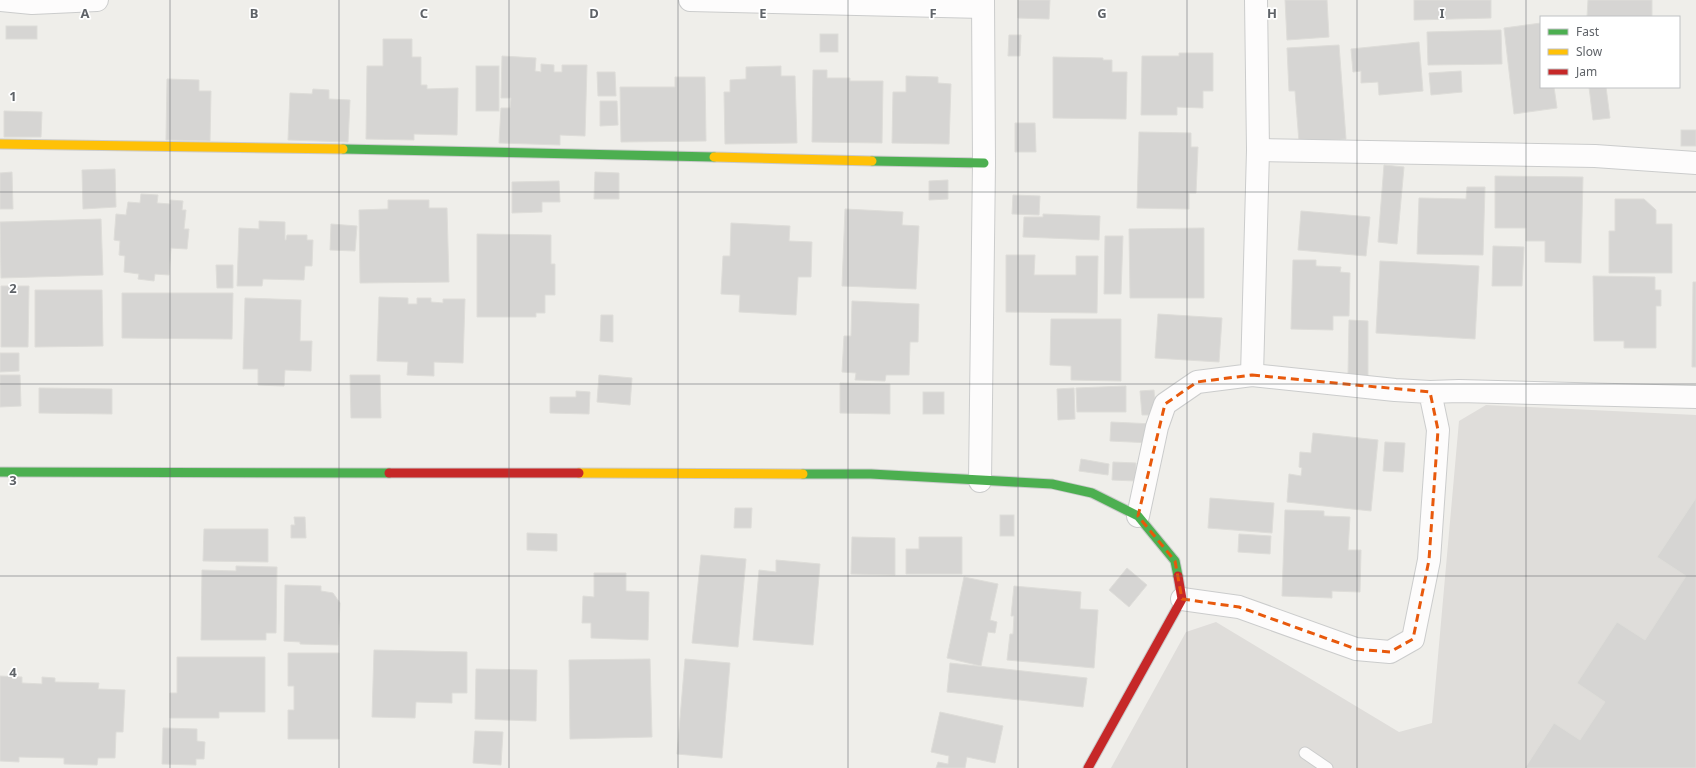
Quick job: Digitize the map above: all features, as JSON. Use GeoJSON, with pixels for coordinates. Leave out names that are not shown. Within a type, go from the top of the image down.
{"type":"FeatureCollection","features":[{"type":"Feature","properties":{"kind":"street"},"geometry":{"type":"LineString","coordinates":[[0,0],[32,3],[97,0]]}},
{"type":"Feature","properties":{"kind":"street"},"geometry":{"type":"LineString","coordinates":[[690,0],[983,4],[984,163],[980,481]]}},
{"type":"Feature","properties":{"kind":"street"},"geometry":{"type":"LineString","coordinates":[[1252,375],[1258,150],[1256,0]]}},
{"type":"Feature","properties":{"kind":"street"},"geometry":{"type":"LineString","coordinates":[[0,144],[445,150],[984,163]]}},
{"type":"Feature","properties":{"kind":"street"},"geometry":{"type":"LineString","coordinates":[[1258,150],[1595,156],[1696,163]]}},
{"type":"Feature","properties":{"kind":"street"},"geometry":{"type":"LineString","coordinates":[[1138,516],[1157,427],[1165,404],[1197,382],[1252,375],[1395,390],[1430,392],[1459,391],[1696,397]]}},
{"type":"Feature","properties":{"kind":"street"},"geometry":{"type":"LineString","coordinates":[[1182,599],[1239,606],[1356,650],[1390,652],[1413,639],[1429,560],[1438,430],[1430,392]]}},
{"type":"Feature","properties":{"kind":"street"},"geometry":{"type":"LineString","coordinates":[[0,472],[871,474],[980,481],[1020,481],[1052,484],[1092,493],[1138,516],[1175,561],[1182,599],[1088,768]]}},
{"type":"Feature","properties":{"kind":"lane"},"geometry":{"type":"LineString","coordinates":[[1305,753],[1327,768]]}},
{"type":"Feature","properties":{"kind":"highlighted area"},"geometry":{"type":"Polygon","coordinates":[[[1252,375],[1430,392],[1438,430],[1429,560],[1413,639],[1390,652],[1356,649],[1239,607],[1182,599],[1175,561],[1138,516],[1165,404],[1197,382],[1252,375]]]}},
{"type":"Feature","properties":{"kind":"shaded area"},"geometry":{"type":"Polygon","coordinates":[[[1486,405],[1696,415],[1696,768],[1111,768],[1186,632],[1216,622],[1399,732],[1432,723],[1459,421],[1486,405]]]}},
{"type":"Feature","properties":{"kind":"building"},"geometry":{"type":"Polygon","coordinates":[[[1018,0],[1050,0],[1049,19],[1018,18],[1018,0]]]}},
{"type":"Feature","properties":{"kind":"building"},"geometry":{"type":"Polygon","coordinates":[[[1285,0],[1327,0],[1329,37],[1287,40],[1285,0]]]}},
{"type":"Feature","properties":{"kind":"building"},"geometry":{"type":"Polygon","coordinates":[[[1414,0],[1491,0],[1491,18],[1414,20],[1414,0]]]}},
{"type":"Feature","properties":{"kind":"building"},"geometry":{"type":"Polygon","coordinates":[[[1588,0],[1652,0],[1652,16],[1587,16],[1588,0]]]}},
{"type":"Feature","properties":{"kind":"building"},"geometry":{"type":"Polygon","coordinates":[[[1540,23],[1540,88],[1554,88],[1557,108],[1514,114],[1504,28],[1540,23]]]}},
{"type":"Feature","properties":{"kind":"building"},"geometry":{"type":"Polygon","coordinates":[[[6,26],[37,26],[37,39],[6,39],[6,26]]]}},
{"type":"Feature","properties":{"kind":"building"},"geometry":{"type":"Polygon","coordinates":[[[1501,30],[1502,64],[1428,65],[1427,32],[1501,30]]]}},
{"type":"Feature","properties":{"kind":"building"},"geometry":{"type":"Polygon","coordinates":[[[820,34],[838,34],[838,52],[820,52],[820,34]]]}},
{"type":"Feature","properties":{"kind":"building"},"geometry":{"type":"Polygon","coordinates":[[[1009,35],[1021,35],[1020,56],[1008,56],[1009,35]]]}},
{"type":"Feature","properties":{"kind":"building"},"geometry":{"type":"Polygon","coordinates":[[[383,39],[412,39],[412,57],[421,57],[421,85],[427,85],[427,89],[458,88],[457,135],[414,134],[414,140],[366,139],[367,66],[383,66],[383,39]]]}},
{"type":"Feature","properties":{"kind":"building"},"geometry":{"type":"Polygon","coordinates":[[[1419,42],[1423,91],[1379,95],[1378,82],[1361,83],[1361,71],[1353,72],[1351,49],[1419,42]]]}},
{"type":"Feature","properties":{"kind":"building"},"geometry":{"type":"Polygon","coordinates":[[[1339,45],[1346,139],[1299,142],[1295,91],[1289,91],[1287,48],[1339,45]]]}},
{"type":"Feature","properties":{"kind":"building"},"geometry":{"type":"Polygon","coordinates":[[[1179,53],[1213,53],[1213,91],[1203,91],[1203,108],[1177,107],[1177,115],[1141,115],[1142,56],[1179,56],[1179,53]]]}},
{"type":"Feature","properties":{"kind":"building"},"geometry":{"type":"Polygon","coordinates":[[[502,56],[536,58],[535,71],[541,72],[541,64],[554,65],[554,72],[562,72],[562,65],[587,65],[585,136],[560,135],[560,145],[499,143],[501,108],[510,108],[511,98],[501,98],[502,56]]]}},
{"type":"Feature","properties":{"kind":"building"},"geometry":{"type":"Polygon","coordinates":[[[1053,57],[1103,58],[1103,60],[1112,60],[1112,72],[1127,72],[1126,119],[1053,118],[1053,57]]]}},
{"type":"Feature","properties":{"kind":"building"},"geometry":{"type":"Polygon","coordinates":[[[476,66],[499,66],[499,111],[476,111],[476,66]]]}},
{"type":"Feature","properties":{"kind":"building"},"geometry":{"type":"Polygon","coordinates":[[[781,66],[781,76],[795,76],[797,143],[725,144],[724,92],[730,92],[730,80],[746,79],[746,67],[781,66]]]}},
{"type":"Feature","properties":{"kind":"building"},"geometry":{"type":"Polygon","coordinates":[[[813,70],[827,70],[827,78],[850,78],[850,81],[883,81],[882,143],[812,142],[813,70]]]}},
{"type":"Feature","properties":{"kind":"building"},"geometry":{"type":"Polygon","coordinates":[[[1461,71],[1462,92],[1431,95],[1429,73],[1461,71]]]}},
{"type":"Feature","properties":{"kind":"building"},"geometry":{"type":"Polygon","coordinates":[[[597,72],[615,72],[616,96],[598,96],[597,72]]]}},
{"type":"Feature","properties":{"kind":"building"},"geometry":{"type":"Polygon","coordinates":[[[906,76],[938,77],[938,83],[951,84],[949,144],[892,143],[893,92],[906,92],[906,76]]]}},
{"type":"Feature","properties":{"kind":"building"},"geometry":{"type":"Polygon","coordinates":[[[675,77],[705,77],[706,141],[621,142],[620,87],[675,87],[675,77]]]}},
{"type":"Feature","properties":{"kind":"building"},"geometry":{"type":"Polygon","coordinates":[[[167,79],[199,80],[199,91],[211,91],[210,141],[166,140],[167,79]]]}},
{"type":"Feature","properties":{"kind":"building"},"geometry":{"type":"Polygon","coordinates":[[[1589,88],[1606,88],[1610,118],[1593,120],[1589,88]]]}},
{"type":"Feature","properties":{"kind":"building"},"geometry":{"type":"Polygon","coordinates":[[[313,89],[329,90],[329,99],[350,100],[348,142],[288,140],[290,93],[312,94],[313,89]]]}},
{"type":"Feature","properties":{"kind":"building"},"geometry":{"type":"Polygon","coordinates":[[[600,101],[617,101],[618,125],[600,126],[600,101]]]}},
{"type":"Feature","properties":{"kind":"building"},"geometry":{"type":"Polygon","coordinates":[[[4,111],[42,112],[41,137],[4,137],[4,111]]]}},
{"type":"Feature","properties":{"kind":"building"},"geometry":{"type":"Polygon","coordinates":[[[1015,123],[1035,123],[1036,152],[1015,152],[1015,123]]]}},
{"type":"Feature","properties":{"kind":"building"},"geometry":{"type":"Polygon","coordinates":[[[1681,130],[1696,130],[1696,146],[1681,146],[1681,130]]]}},
{"type":"Feature","properties":{"kind":"building"},"geometry":{"type":"Polygon","coordinates":[[[1139,132],[1191,133],[1191,147],[1198,147],[1196,193],[1189,193],[1189,209],[1137,208],[1139,132]]]}},
{"type":"Feature","properties":{"kind":"building"},"geometry":{"type":"Polygon","coordinates":[[[1384,165],[1404,167],[1397,244],[1378,242],[1384,165]]]}},
{"type":"Feature","properties":{"kind":"building"},"geometry":{"type":"Polygon","coordinates":[[[115,169],[116,207],[83,209],[82,170],[115,169]]]}},
{"type":"Feature","properties":{"kind":"building"},"geometry":{"type":"Polygon","coordinates":[[[12,172],[13,209],[0,209],[0,173],[12,172]]]}},
{"type":"Feature","properties":{"kind":"building"},"geometry":{"type":"Polygon","coordinates":[[[595,172],[619,173],[619,199],[594,199],[595,172]]]}},
{"type":"Feature","properties":{"kind":"building"},"geometry":{"type":"Polygon","coordinates":[[[1495,176],[1583,177],[1581,263],[1545,262],[1545,241],[1526,241],[1526,228],[1495,228],[1495,176]]]}},
{"type":"Feature","properties":{"kind":"building"},"geometry":{"type":"Polygon","coordinates":[[[948,180],[948,199],[929,200],[929,181],[948,180]]]}},
{"type":"Feature","properties":{"kind":"building"},"geometry":{"type":"Polygon","coordinates":[[[559,181],[560,202],[542,202],[542,212],[512,213],[512,182],[559,181]]]}},
{"type":"Feature","properties":{"kind":"building"},"geometry":{"type":"Polygon","coordinates":[[[1467,187],[1485,187],[1483,255],[1417,254],[1419,198],[1466,199],[1467,187]]]}},
{"type":"Feature","properties":{"kind":"building"},"geometry":{"type":"Polygon","coordinates":[[[141,194],[158,195],[157,203],[170,204],[170,200],[183,201],[182,210],[186,210],[184,229],[189,229],[187,249],[171,248],[169,275],[155,274],[154,281],[138,279],[139,274],[124,272],[125,256],[119,255],[120,241],[114,240],[116,214],[126,215],[128,202],[140,203],[141,194]]]}},
{"type":"Feature","properties":{"kind":"building"},"geometry":{"type":"Polygon","coordinates":[[[1013,195],[1040,196],[1039,215],[1012,214],[1013,195]]]}},
{"type":"Feature","properties":{"kind":"building"},"geometry":{"type":"Polygon","coordinates":[[[1615,199],[1644,199],[1656,210],[1656,224],[1672,224],[1672,273],[1609,273],[1609,231],[1615,231],[1615,199]]]}},
{"type":"Feature","properties":{"kind":"building"},"geometry":{"type":"Polygon","coordinates":[[[388,200],[429,200],[429,208],[447,208],[449,282],[360,283],[359,210],[388,209],[388,200]]]}},
{"type":"Feature","properties":{"kind":"building"},"geometry":{"type":"Polygon","coordinates":[[[845,209],[903,212],[902,225],[919,226],[916,289],[842,286],[845,209]]]}},
{"type":"Feature","properties":{"kind":"building"},"geometry":{"type":"Polygon","coordinates":[[[1301,211],[1370,217],[1366,256],[1298,250],[1301,211]]]}},
{"type":"Feature","properties":{"kind":"building"},"geometry":{"type":"Polygon","coordinates":[[[1043,214],[1100,216],[1099,240],[1023,237],[1024,217],[1043,217],[1043,214]]]}},
{"type":"Feature","properties":{"kind":"building"},"geometry":{"type":"Polygon","coordinates":[[[101,219],[103,275],[1,278],[0,222],[101,219]]]}},
{"type":"Feature","properties":{"kind":"building"},"geometry":{"type":"Polygon","coordinates":[[[259,221],[285,222],[285,240],[287,235],[307,235],[307,240],[313,240],[312,266],[305,266],[304,280],[263,279],[262,286],[237,286],[239,228],[259,229],[259,221]]]}},
{"type":"Feature","properties":{"kind":"building"},"geometry":{"type":"Polygon","coordinates":[[[731,223],[790,226],[789,241],[812,242],[811,277],[798,277],[796,315],[739,312],[740,295],[721,294],[723,256],[730,256],[731,223]]]}},
{"type":"Feature","properties":{"kind":"building"},"geometry":{"type":"Polygon","coordinates":[[[331,224],[357,226],[355,251],[330,250],[331,224]]]}},
{"type":"Feature","properties":{"kind":"building"},"geometry":{"type":"Polygon","coordinates":[[[1204,228],[1204,298],[1130,298],[1129,229],[1204,228]]]}},
{"type":"Feature","properties":{"kind":"building"},"geometry":{"type":"Polygon","coordinates":[[[477,234],[551,235],[551,264],[555,264],[555,295],[545,295],[545,313],[536,313],[536,317],[477,317],[477,234]]]}},
{"type":"Feature","properties":{"kind":"building"},"geometry":{"type":"Polygon","coordinates":[[[1105,236],[1123,236],[1121,294],[1104,294],[1105,236]]]}},
{"type":"Feature","properties":{"kind":"building"},"geometry":{"type":"Polygon","coordinates":[[[1493,246],[1524,247],[1522,286],[1492,286],[1493,246]]]}},
{"type":"Feature","properties":{"kind":"building"},"geometry":{"type":"Polygon","coordinates":[[[1006,255],[1035,255],[1034,275],[1076,275],[1076,256],[1098,256],[1097,313],[1006,312],[1006,255]]]}},
{"type":"Feature","properties":{"kind":"building"},"geometry":{"type":"Polygon","coordinates":[[[1293,260],[1316,260],[1316,266],[1341,267],[1340,272],[1350,273],[1349,316],[1333,316],[1333,330],[1291,329],[1293,260]]]}},
{"type":"Feature","properties":{"kind":"building"},"geometry":{"type":"Polygon","coordinates":[[[1380,261],[1479,266],[1475,339],[1376,333],[1380,261]]]}},
{"type":"Feature","properties":{"kind":"building"},"geometry":{"type":"Polygon","coordinates":[[[216,265],[233,265],[233,288],[217,288],[216,265]]]}},
{"type":"Feature","properties":{"kind":"building"},"geometry":{"type":"Polygon","coordinates":[[[1593,276],[1655,277],[1655,290],[1661,290],[1661,306],[1656,306],[1656,348],[1624,348],[1624,341],[1594,341],[1593,276]]]}},
{"type":"Feature","properties":{"kind":"building"},"geometry":{"type":"Polygon","coordinates":[[[1693,282],[1696,282],[1696,367],[1692,367],[1693,282]]]}},
{"type":"Feature","properties":{"kind":"building"},"geometry":{"type":"Polygon","coordinates":[[[1,286],[29,286],[28,347],[1,347],[1,286]]]}},
{"type":"Feature","properties":{"kind":"building"},"geometry":{"type":"Polygon","coordinates":[[[35,290],[102,290],[103,346],[35,347],[35,290]]]}},
{"type":"Feature","properties":{"kind":"building"},"geometry":{"type":"Polygon","coordinates":[[[122,293],[233,293],[232,339],[122,338],[122,293]]]}},
{"type":"Feature","properties":{"kind":"building"},"geometry":{"type":"Polygon","coordinates":[[[379,297],[408,298],[408,304],[417,304],[417,298],[431,298],[431,302],[443,303],[443,299],[465,299],[463,363],[434,362],[434,376],[407,375],[408,362],[377,361],[379,297]]]}},
{"type":"Feature","properties":{"kind":"building"},"geometry":{"type":"Polygon","coordinates":[[[245,298],[301,300],[300,341],[312,341],[311,371],[285,370],[284,386],[258,385],[258,369],[243,369],[245,298]]]}},
{"type":"Feature","properties":{"kind":"building"},"geometry":{"type":"Polygon","coordinates":[[[852,301],[919,304],[918,342],[910,342],[909,375],[886,375],[885,381],[855,380],[856,373],[842,372],[844,336],[851,336],[852,301]]]}},
{"type":"Feature","properties":{"kind":"building"},"geometry":{"type":"Polygon","coordinates":[[[1158,314],[1222,318],[1219,362],[1155,358],[1158,314]]]}},
{"type":"Feature","properties":{"kind":"building"},"geometry":{"type":"Polygon","coordinates":[[[601,315],[613,315],[613,342],[600,341],[601,315]]]}},
{"type":"Feature","properties":{"kind":"building"},"geometry":{"type":"Polygon","coordinates":[[[1051,319],[1121,319],[1121,381],[1071,380],[1071,366],[1050,365],[1051,319]]]}},
{"type":"Feature","properties":{"kind":"building"},"geometry":{"type":"Polygon","coordinates":[[[1349,320],[1368,321],[1368,376],[1348,376],[1349,320]]]}},
{"type":"Feature","properties":{"kind":"building"},"geometry":{"type":"Polygon","coordinates":[[[0,353],[19,353],[19,371],[0,372],[0,353]]]}},
{"type":"Feature","properties":{"kind":"building"},"geometry":{"type":"Polygon","coordinates":[[[0,375],[20,375],[21,406],[0,407],[0,375]]]}},
{"type":"Feature","properties":{"kind":"building"},"geometry":{"type":"Polygon","coordinates":[[[350,375],[380,375],[381,418],[351,418],[350,375]]]}},
{"type":"Feature","properties":{"kind":"building"},"geometry":{"type":"Polygon","coordinates":[[[599,375],[632,378],[630,405],[597,402],[599,375]]]}},
{"type":"Feature","properties":{"kind":"building"},"geometry":{"type":"Polygon","coordinates":[[[840,383],[890,384],[890,414],[840,413],[840,383]]]}},
{"type":"Feature","properties":{"kind":"building"},"geometry":{"type":"Polygon","coordinates":[[[1126,386],[1126,412],[1077,412],[1076,388],[1126,386]]]}},
{"type":"Feature","properties":{"kind":"building"},"geometry":{"type":"Polygon","coordinates":[[[39,388],[112,389],[112,414],[39,413],[39,388]]]}},
{"type":"Feature","properties":{"kind":"building"},"geometry":{"type":"Polygon","coordinates":[[[1074,388],[1075,419],[1058,420],[1057,389],[1074,388]]]}},
{"type":"Feature","properties":{"kind":"building"},"geometry":{"type":"Polygon","coordinates":[[[1154,390],[1156,415],[1142,415],[1140,391],[1154,390]]]}},
{"type":"Feature","properties":{"kind":"building"},"geometry":{"type":"Polygon","coordinates":[[[576,391],[590,392],[589,414],[550,413],[550,397],[576,397],[576,391]]]}},
{"type":"Feature","properties":{"kind":"building"},"geometry":{"type":"Polygon","coordinates":[[[923,392],[944,392],[944,414],[923,414],[923,392]]]}},
{"type":"Feature","properties":{"kind":"building"},"geometry":{"type":"Polygon","coordinates":[[[1111,422],[1153,424],[1152,443],[1110,441],[1111,422]]]}},
{"type":"Feature","properties":{"kind":"building"},"geometry":{"type":"Polygon","coordinates":[[[1313,433],[1378,440],[1371,511],[1287,502],[1289,474],[1301,476],[1302,468],[1299,467],[1300,452],[1311,453],[1313,433]]]}},
{"type":"Feature","properties":{"kind":"building"},"geometry":{"type":"Polygon","coordinates":[[[1385,442],[1405,443],[1403,472],[1383,471],[1385,442]]]}},
{"type":"Feature","properties":{"kind":"building"},"geometry":{"type":"Polygon","coordinates":[[[1081,459],[1109,464],[1108,475],[1079,471],[1081,459]]]}},
{"type":"Feature","properties":{"kind":"building"},"geometry":{"type":"Polygon","coordinates":[[[1113,462],[1136,463],[1136,481],[1112,480],[1113,462]]]}},
{"type":"Feature","properties":{"kind":"building"},"geometry":{"type":"Polygon","coordinates":[[[1210,498],[1274,503],[1272,533],[1208,528],[1210,498]]]}},
{"type":"Feature","properties":{"kind":"building"},"geometry":{"type":"Polygon","coordinates":[[[1696,498],[1696,768],[1525,768],[1554,723],[1580,740],[1605,702],[1577,683],[1617,622],[1645,640],[1686,576],[1657,557],[1696,498]]]}},
{"type":"Feature","properties":{"kind":"building"},"geometry":{"type":"Polygon","coordinates":[[[735,508],[752,508],[751,528],[734,528],[735,508]]]}},
{"type":"Feature","properties":{"kind":"building"},"geometry":{"type":"Polygon","coordinates":[[[1285,510],[1324,511],[1324,516],[1350,517],[1348,550],[1361,550],[1360,592],[1332,591],[1332,598],[1282,596],[1285,510]]]}},
{"type":"Feature","properties":{"kind":"building"},"geometry":{"type":"Polygon","coordinates":[[[1000,515],[1014,515],[1014,536],[1000,536],[1000,515]]]}},
{"type":"Feature","properties":{"kind":"building"},"geometry":{"type":"Polygon","coordinates":[[[294,517],[305,517],[306,538],[291,538],[291,525],[295,525],[294,517]]]}},
{"type":"Feature","properties":{"kind":"building"},"geometry":{"type":"Polygon","coordinates":[[[204,529],[268,529],[268,562],[203,561],[204,529]]]}},
{"type":"Feature","properties":{"kind":"building"},"geometry":{"type":"Polygon","coordinates":[[[527,533],[557,534],[557,551],[527,550],[527,533]]]}},
{"type":"Feature","properties":{"kind":"building"},"geometry":{"type":"Polygon","coordinates":[[[1239,534],[1271,536],[1270,554],[1238,552],[1239,534]]]}},
{"type":"Feature","properties":{"kind":"building"},"geometry":{"type":"Polygon","coordinates":[[[852,537],[895,538],[895,575],[851,574],[852,537]]]}},
{"type":"Feature","properties":{"kind":"building"},"geometry":{"type":"Polygon","coordinates":[[[919,537],[962,537],[962,574],[906,574],[906,549],[919,549],[919,537]]]}},
{"type":"Feature","properties":{"kind":"building"},"geometry":{"type":"Polygon","coordinates":[[[701,555],[746,559],[738,647],[692,643],[701,555]]]}},
{"type":"Feature","properties":{"kind":"building"},"geometry":{"type":"Polygon","coordinates":[[[776,560],[820,564],[813,645],[753,640],[759,570],[776,572],[776,560]]]}},
{"type":"Feature","properties":{"kind":"building"},"geometry":{"type":"Polygon","coordinates":[[[236,566],[277,567],[276,633],[266,633],[266,640],[201,640],[202,570],[236,571],[236,566]]]}},
{"type":"Feature","properties":{"kind":"building"},"geometry":{"type":"Polygon","coordinates":[[[1127,568],[1147,585],[1129,607],[1109,590],[1127,568]]]}},
{"type":"Feature","properties":{"kind":"building"},"geometry":{"type":"Polygon","coordinates":[[[594,573],[626,573],[626,591],[649,592],[648,640],[591,638],[591,623],[582,623],[583,596],[594,597],[594,573]]]}},
{"type":"Feature","properties":{"kind":"building"},"geometry":{"type":"Polygon","coordinates":[[[964,577],[998,584],[990,620],[997,622],[995,633],[988,632],[981,666],[947,658],[964,577]]]}},
{"type":"Feature","properties":{"kind":"building"},"geometry":{"type":"Polygon","coordinates":[[[285,585],[321,586],[321,591],[333,593],[340,603],[338,645],[300,644],[300,642],[284,641],[285,585]]]}},
{"type":"Feature","properties":{"kind":"building"},"geometry":{"type":"Polygon","coordinates":[[[1014,586],[1081,592],[1080,609],[1098,610],[1094,668],[1007,660],[1010,634],[1013,634],[1014,616],[1011,616],[1014,586]]]}},
{"type":"Feature","properties":{"kind":"building"},"geometry":{"type":"Polygon","coordinates":[[[374,650],[467,652],[467,693],[452,693],[452,703],[416,702],[415,718],[372,717],[374,650]]]}},
{"type":"Feature","properties":{"kind":"building"},"geometry":{"type":"Polygon","coordinates":[[[288,653],[339,653],[339,739],[288,739],[288,710],[294,710],[294,686],[288,686],[288,653]]]}},
{"type":"Feature","properties":{"kind":"building"},"geometry":{"type":"Polygon","coordinates":[[[177,657],[265,657],[265,712],[219,712],[219,718],[170,718],[170,693],[177,693],[177,657]]]}},
{"type":"Feature","properties":{"kind":"building"},"geometry":{"type":"Polygon","coordinates":[[[650,659],[652,737],[570,739],[569,660],[650,659]]]}},
{"type":"Feature","properties":{"kind":"building"},"geometry":{"type":"Polygon","coordinates":[[[685,659],[730,663],[722,758],[677,754],[685,659]]]}},
{"type":"Feature","properties":{"kind":"building"},"geometry":{"type":"Polygon","coordinates":[[[950,663],[1087,678],[1083,707],[947,692],[950,663]]]}},
{"type":"Feature","properties":{"kind":"building"},"geometry":{"type":"Polygon","coordinates":[[[476,669],[537,670],[536,721],[475,719],[476,669]]]}},
{"type":"Feature","properties":{"kind":"building"},"geometry":{"type":"Polygon","coordinates":[[[0,676],[22,677],[22,683],[42,684],[42,677],[55,678],[55,682],[99,683],[98,689],[125,690],[123,732],[116,732],[115,758],[98,758],[97,765],[64,764],[64,758],[19,757],[19,762],[0,761],[0,676]]]}},
{"type":"Feature","properties":{"kind":"building"},"geometry":{"type":"Polygon","coordinates":[[[940,712],[1003,726],[995,763],[967,757],[965,768],[936,768],[938,762],[948,764],[949,756],[931,752],[940,712]]]}},
{"type":"Feature","properties":{"kind":"building"},"geometry":{"type":"Polygon","coordinates":[[[163,728],[197,729],[197,741],[205,742],[204,759],[196,759],[196,765],[162,764],[163,728]]]}},
{"type":"Feature","properties":{"kind":"building"},"geometry":{"type":"Polygon","coordinates":[[[475,731],[503,732],[501,765],[473,763],[475,731]]]}},
{"type":"Feature","properties":{"kind":"traffic: fast"},"geometry":{"type":"LineString","coordinates":[[343,149],[714,157]]}},
{"type":"Feature","properties":{"kind":"traffic: fast"},"geometry":{"type":"LineString","coordinates":[[872,161],[984,163]]}},
{"type":"Feature","properties":{"kind":"traffic: fast"},"geometry":{"type":"LineString","coordinates":[[0,472],[389,473]]}},
{"type":"Feature","properties":{"kind":"traffic: fast"},"geometry":{"type":"LineString","coordinates":[[803,474],[871,474],[1052,484],[1092,493],[1138,516],[1175,561],[1178,576]]}},
{"type":"Feature","properties":{"kind":"traffic: slow"},"geometry":{"type":"LineString","coordinates":[[0,144],[343,149]]}},
{"type":"Feature","properties":{"kind":"traffic: slow"},"geometry":{"type":"LineString","coordinates":[[714,157],[872,161]]}},
{"type":"Feature","properties":{"kind":"traffic: slow"},"geometry":{"type":"LineString","coordinates":[[579,473],[803,474]]}},
{"type":"Feature","properties":{"kind":"traffic: jam"},"geometry":{"type":"LineString","coordinates":[[389,473],[579,473]]}},
{"type":"Feature","properties":{"kind":"traffic: jam"},"geometry":{"type":"LineString","coordinates":[[1088,768],[1182,599],[1178,576]]}}]}
